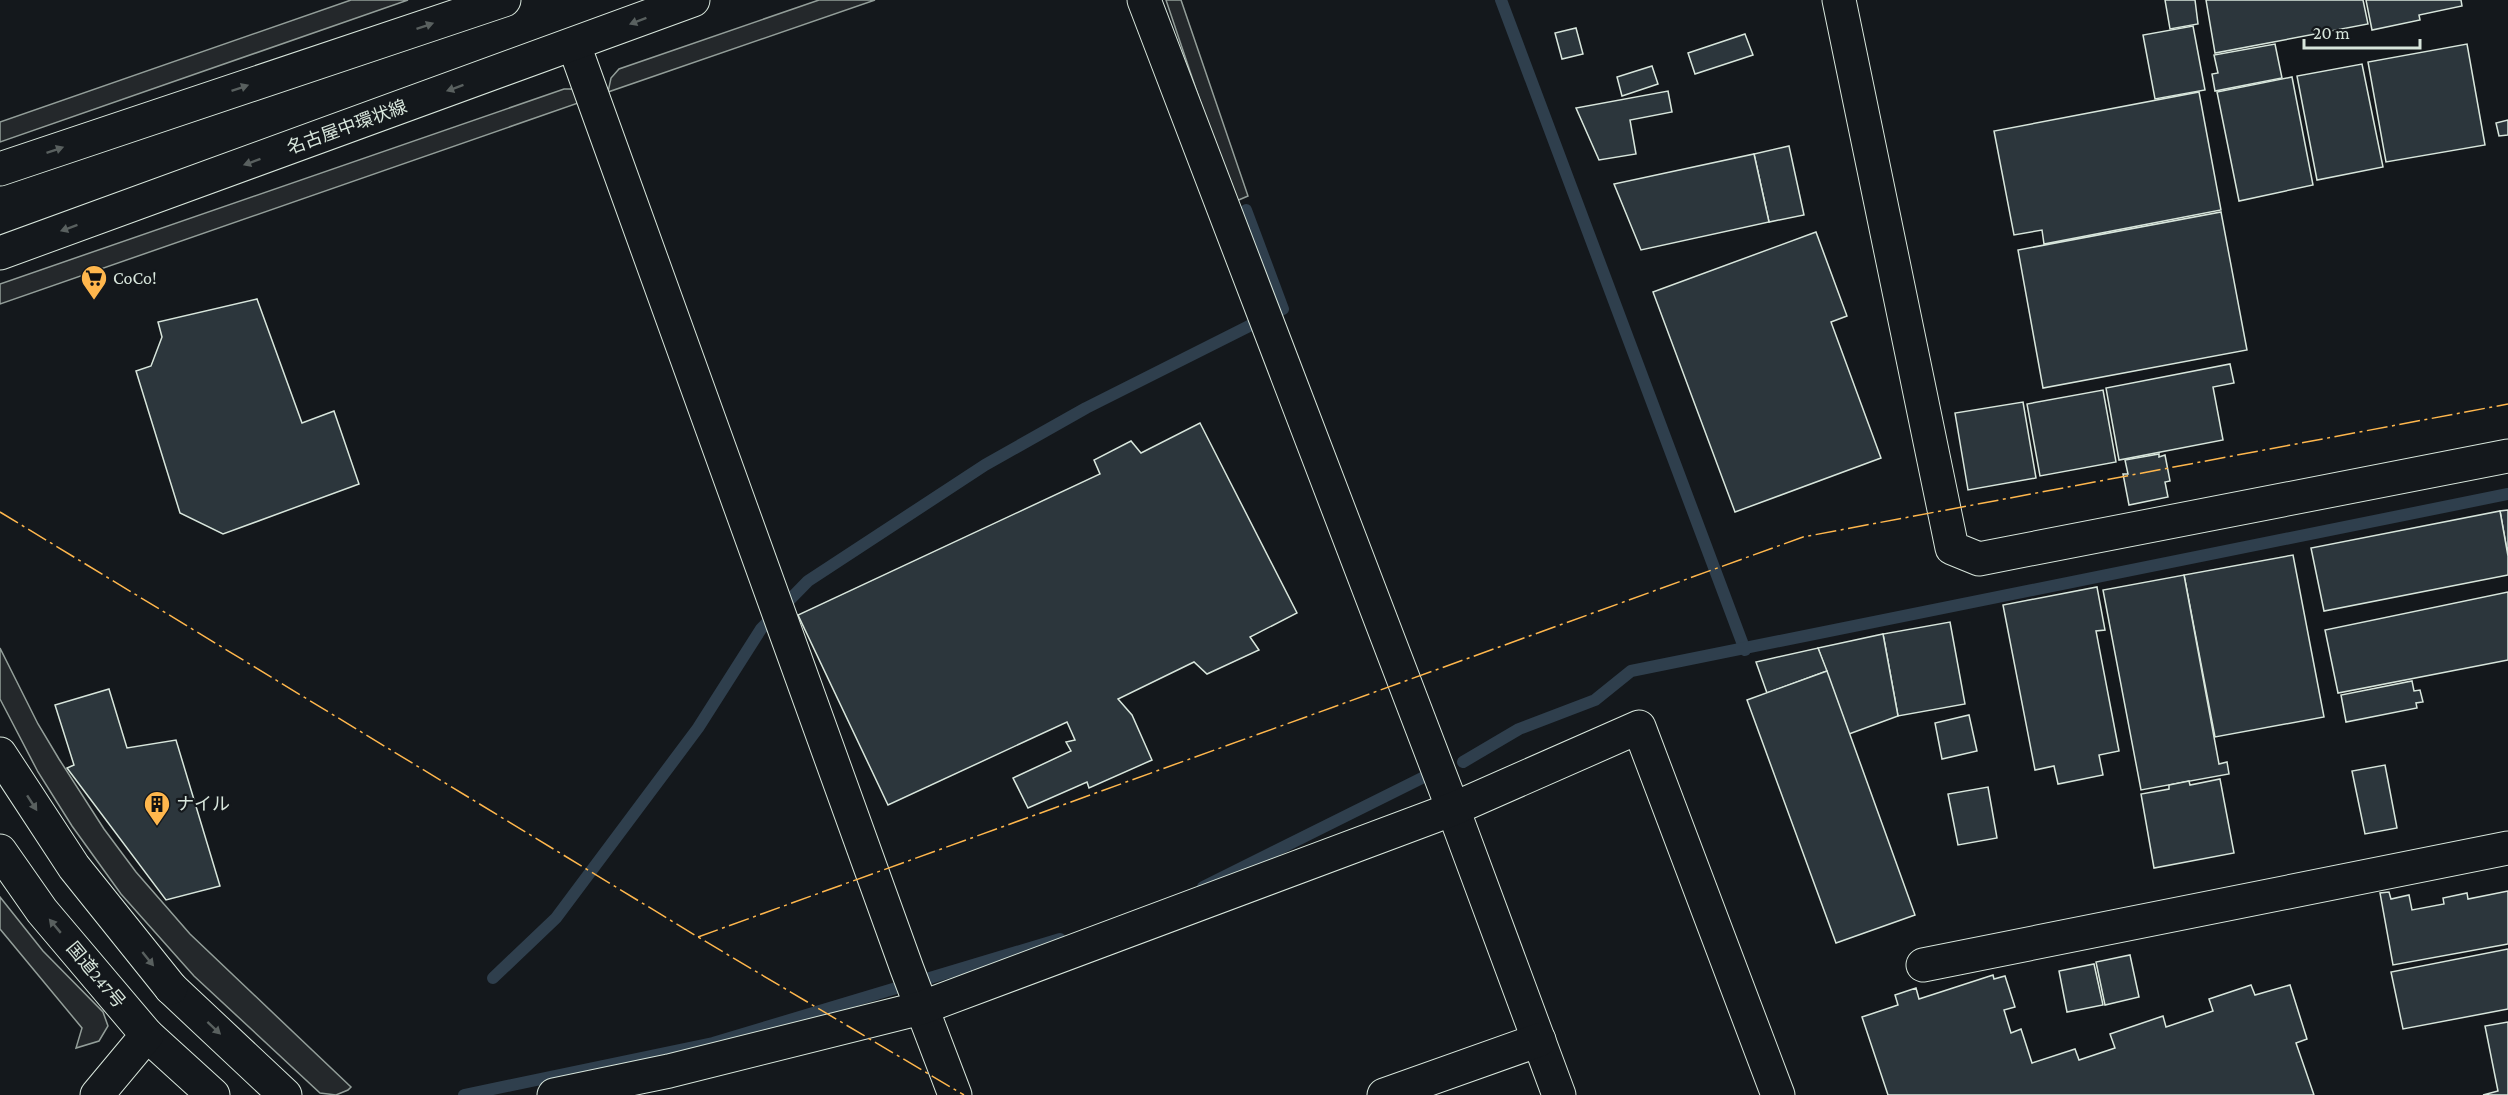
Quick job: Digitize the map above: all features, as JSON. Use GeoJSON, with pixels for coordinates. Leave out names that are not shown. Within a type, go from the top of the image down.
{"type":"FeatureCollection","features":[{"type":"Feature","properties":{"kind":"main road"},"geometry":{"type":"LineString","coordinates":[[0,169],[504,0]]}},
{"type":"Feature","properties":{"kind":"main road","name":"名古屋中環状線"},"geometry":{"type":"LineString","coordinates":[[0,253],[693,0]]}},
{"type":"Feature","properties":{"kind":"main road"},"geometry":{"type":"LineString","coordinates":[[1144,0],[1453,809],[1559,1095]]}},
{"type":"Feature","properties":{"kind":"main road"},"geometry":{"type":"LineString","coordinates":[[1839,0],[1952,548],[1979,558],[2508,456]]}},
{"type":"Feature","properties":{"kind":"main road"},"geometry":{"type":"LineString","coordinates":[[574,45],[907,969],[955,1095]]}},
{"type":"Feature","properties":{"kind":"main road"},"geometry":{"type":"LineString","coordinates":[[554,1095],[676,1083],[921,1007],[1453,809],[1639,727],[1778,1095]]}},
{"type":"Feature","properties":{"kind":"main road"},"geometry":{"type":"LineString","coordinates":[[0,754],[74,867],[171,988],[285,1095]]}},
{"type":"Feature","properties":{"kind":"main road"},"geometry":{"type":"LineString","coordinates":[[1923,965],[2508,848]]}},
{"type":"Feature","properties":{"kind":"main road","name":"国道247号"},"geometry":{"type":"LineString","coordinates":[[0,851],[42,911],[147,1035],[213,1095]]}},
{"type":"Feature","properties":{"kind":"main road"},"geometry":{"type":"LineString","coordinates":[[97,1095],[147,1035]]}},
{"type":"Feature","properties":{"kind":"main road"},"geometry":{"type":"LineString","coordinates":[[1384,1095],[1539,1040]]}},
{"type":"Feature","properties":{"kind":"shaded area"},"geometry":{"type":"Polygon","coordinates":[[[351,0],[408,0],[0,142],[0,122],[351,0]]]}},
{"type":"Feature","properties":{"kind":"shaded area"},"geometry":{"type":"Polygon","coordinates":[[[819,0],[875,0],[608,92],[611,78],[619,69],[819,0]]]}},
{"type":"Feature","properties":{"kind":"shaded area"},"geometry":{"type":"Polygon","coordinates":[[[1166,0],[1181,0],[1248,196],[1234,202],[1166,0]]]}},
{"type":"Feature","properties":{"kind":"shaded area"},"geometry":{"type":"Polygon","coordinates":[[[564,89],[574,89],[584,101],[0,304],[0,284],[564,89]]]}},
{"type":"Feature","properties":{"kind":"shaded area"},"geometry":{"type":"Polygon","coordinates":[[[0,648],[38,724],[59,759],[104,829],[136,872],[190,934],[351,1087],[348,1090],[336,1095],[320,1093],[194,976],[121,894],[72,826],[38,772],[0,699],[0,648]]]}},
{"type":"Feature","properties":{"kind":"shaded area"},"geometry":{"type":"Polygon","coordinates":[[[0,897],[43,951],[103,1012],[108,1026],[99,1041],[76,1048],[82,1028],[0,929],[0,897]]]}},
{"type":"Feature","properties":{"kind":"building"},"geometry":{"type":"Polygon","coordinates":[[[2165,0],[2195,0],[2198,24],[2170,29],[2165,0]]]}},
{"type":"Feature","properties":{"kind":"building"},"geometry":{"type":"Polygon","coordinates":[[[2206,0],[2363,0],[2368,24],[2215,53],[2206,0]]]}},
{"type":"Feature","properties":{"kind":"building"},"geometry":{"type":"Polygon","coordinates":[[[2366,0],[2461,0],[2462,6],[2419,15],[2420,20],[2372,30],[2366,0]]]}},
{"type":"Feature","properties":{"kind":"building"},"geometry":{"type":"Polygon","coordinates":[[[2193,26],[2205,90],[2155,99],[2143,35],[2193,26]]]}},
{"type":"Feature","properties":{"kind":"building"},"geometry":{"type":"Polygon","coordinates":[[[1576,28],[1583,54],[1562,59],[1555,33],[1576,28]]]}},
{"type":"Feature","properties":{"kind":"building"},"geometry":{"type":"Polygon","coordinates":[[[1745,34],[1753,55],[1695,74],[1688,53],[1745,34]]]}},
{"type":"Feature","properties":{"kind":"building"},"geometry":{"type":"Polygon","coordinates":[[[2275,44],[2282,78],[2215,91],[2212,74],[2218,73],[2214,55],[2275,44]]]}},
{"type":"Feature","properties":{"kind":"building"},"geometry":{"type":"Polygon","coordinates":[[[2467,44],[2485,145],[2386,162],[2368,62],[2467,44]]]}},
{"type":"Feature","properties":{"kind":"building"},"geometry":{"type":"Polygon","coordinates":[[[2362,64],[2383,167],[2317,180],[2297,76],[2362,64]]]}},
{"type":"Feature","properties":{"kind":"building"},"geometry":{"type":"Polygon","coordinates":[[[1652,66],[1658,84],[1622,96],[1617,77],[1652,66]]]}},
{"type":"Feature","properties":{"kind":"building"},"geometry":{"type":"Polygon","coordinates":[[[2292,77],[2313,185],[2239,201],[2217,92],[2292,77]]]}},
{"type":"Feature","properties":{"kind":"building"},"geometry":{"type":"Polygon","coordinates":[[[1668,91],[1672,112],[1630,120],[1636,154],[1599,160],[1576,108],[1668,91]]]}},
{"type":"Feature","properties":{"kind":"building"},"geometry":{"type":"Polygon","coordinates":[[[2199,92],[2221,210],[2044,244],[2042,230],[2014,235],[1994,131],[2199,92]]]}},
{"type":"Feature","properties":{"kind":"building"},"geometry":{"type":"Polygon","coordinates":[[[2508,120],[2508,135],[2499,136],[2496,123],[2508,120]]]}},
{"type":"Feature","properties":{"kind":"building"},"geometry":{"type":"Polygon","coordinates":[[[1789,146],[1804,215],[1769,222],[1754,154],[1789,146]]]}},
{"type":"Feature","properties":{"kind":"building"},"geometry":{"type":"Polygon","coordinates":[[[1754,154],[1769,222],[1641,250],[1614,184],[1754,154]]]}},
{"type":"Feature","properties":{"kind":"building"},"geometry":{"type":"Polygon","coordinates":[[[2221,212],[2247,350],[2043,388],[2018,250],[2221,212]]]}},
{"type":"Feature","properties":{"kind":"building"},"geometry":{"type":"Polygon","coordinates":[[[1816,232],[1847,316],[1831,322],[1881,458],[1735,512],[1653,292],[1816,232]]]}},
{"type":"Feature","properties":{"kind":"building"},"geometry":{"type":"Polygon","coordinates":[[[257,299],[302,423],[334,411],[359,484],[223,534],[180,513],[136,371],[151,366],[162,337],[158,322],[257,299]]]}},
{"type":"Feature","properties":{"kind":"building"},"geometry":{"type":"Polygon","coordinates":[[[2230,364],[2234,383],[2213,387],[2223,440],[2119,460],[2106,388],[2230,364]]]}},
{"type":"Feature","properties":{"kind":"building"},"geometry":{"type":"Polygon","coordinates":[[[2103,390],[2116,462],[2040,476],[2027,404],[2103,390]]]}},
{"type":"Feature","properties":{"kind":"building"},"geometry":{"type":"Polygon","coordinates":[[[2023,402],[2036,478],[1968,490],[1955,413],[2023,402]]]}},
{"type":"Feature","properties":{"kind":"building"},"geometry":{"type":"Polygon","coordinates":[[[1200,423],[1297,613],[1250,637],[1259,650],[1207,674],[1194,662],[1118,699],[1132,715],[1152,760],[1089,788],[1087,782],[1028,808],[1013,778],[1071,751],[1066,742],[1075,740],[1067,722],[888,805],[798,615],[1100,474],[1094,460],[1131,441],[1141,453],[1200,423]]]}},
{"type":"Feature","properties":{"kind":"building"},"geometry":{"type":"Polygon","coordinates":[[[2159,454],[2159,457],[2165,455],[2170,481],[2165,482],[2168,497],[2129,505],[2123,474],[2128,474],[2125,460],[2159,454]]]}},
{"type":"Feature","properties":{"kind":"building"},"geometry":{"type":"Polygon","coordinates":[[[2508,510],[2508,556],[2500,511],[2508,510]]]}},
{"type":"Feature","properties":{"kind":"building"},"geometry":{"type":"Polygon","coordinates":[[[2500,511],[2508,556],[2508,575],[2324,611],[2311,548],[2500,511]]]}},
{"type":"Feature","properties":{"kind":"building"},"geometry":{"type":"Polygon","coordinates":[[[2293,555],[2324,717],[2215,737],[2184,575],[2293,555]]]}},
{"type":"Feature","properties":{"kind":"building"},"geometry":{"type":"Polygon","coordinates":[[[2184,575],[2219,764],[2227,762],[2229,774],[2141,790],[2103,590],[2184,575]]]}},
{"type":"Feature","properties":{"kind":"building"},"geometry":{"type":"Polygon","coordinates":[[[2097,587],[2105,630],[2096,631],[2119,751],[2099,755],[2103,775],[2058,784],[2054,766],[2035,770],[2003,605],[2097,587]]]}},
{"type":"Feature","properties":{"kind":"building"},"geometry":{"type":"Polygon","coordinates":[[[2508,592],[2508,660],[2338,693],[2325,630],[2508,592]]]}},
{"type":"Feature","properties":{"kind":"building"},"geometry":{"type":"Polygon","coordinates":[[[1950,622],[1965,704],[1898,716],[1883,634],[1950,622]]]}},
{"type":"Feature","properties":{"kind":"building"},"geometry":{"type":"Polygon","coordinates":[[[1883,634],[1898,716],[1849,734],[1818,648],[1883,634]]]}},
{"type":"Feature","properties":{"kind":"building"},"geometry":{"type":"Polygon","coordinates":[[[1818,648],[1827,671],[1767,693],[1756,662],[1818,648]]]}},
{"type":"Feature","properties":{"kind":"building"},"geometry":{"type":"Polygon","coordinates":[[[1827,671],[1915,915],[1836,943],[1747,700],[1827,671]]]}},
{"type":"Feature","properties":{"kind":"building"},"geometry":{"type":"Polygon","coordinates":[[[2412,681],[2414,691],[2420,690],[2423,702],[2416,703],[2417,708],[2346,722],[2341,695],[2412,681]]]}},
{"type":"Feature","properties":{"kind":"building","name":"ナイル"},"geometry":{"type":"Polygon","coordinates":[[[109,689],[127,748],[176,740],[220,886],[166,900],[67,768],[74,765],[55,705],[109,689]]]}},
{"type":"Feature","properties":{"kind":"building"},"geometry":{"type":"Polygon","coordinates":[[[1969,715],[1977,751],[1942,759],[1935,723],[1969,715]]]}},
{"type":"Feature","properties":{"kind":"building"},"geometry":{"type":"Polygon","coordinates":[[[2385,765],[2397,828],[2365,834],[2352,771],[2385,765]]]}},
{"type":"Feature","properties":{"kind":"building"},"geometry":{"type":"Polygon","coordinates":[[[2220,779],[2234,853],[2154,868],[2141,794],[2169,789],[2169,785],[2189,781],[2190,785],[2220,779]]]}},
{"type":"Feature","properties":{"kind":"building"},"geometry":{"type":"Polygon","coordinates":[[[1988,787],[1997,838],[1958,845],[1948,794],[1988,787]]]}},
{"type":"Feature","properties":{"kind":"building"},"geometry":{"type":"Polygon","coordinates":[[[2508,891],[2508,944],[2393,965],[2380,893],[2389,892],[2391,899],[2409,895],[2412,910],[2444,904],[2443,898],[2467,893],[2468,899],[2508,891]]]}},
{"type":"Feature","properties":{"kind":"building"},"geometry":{"type":"Polygon","coordinates":[[[2508,949],[2508,1009],[2403,1029],[2391,972],[2508,949]]]}},
{"type":"Feature","properties":{"kind":"building"},"geometry":{"type":"Polygon","coordinates":[[[2130,955],[2139,997],[2105,1005],[2096,962],[2130,955]]]}},
{"type":"Feature","properties":{"kind":"building"},"geometry":{"type":"Polygon","coordinates":[[[2094,964],[2103,1005],[2067,1012],[2059,971],[2094,964]]]}},
{"type":"Feature","properties":{"kind":"building"},"geometry":{"type":"Polygon","coordinates":[[[1993,975],[1994,979],[2005,976],[2015,1007],[2004,1010],[2011,1033],[2021,1029],[2032,1063],[2075,1049],[2079,1060],[2115,1048],[2110,1034],[2163,1016],[2166,1027],[2213,1011],[2209,999],[2251,985],[2255,995],[2290,985],[2307,1039],[2296,1043],[2314,1095],[1888,1095],[1862,1017],[1898,1005],[1895,995],[1916,988],[1919,999],[1993,975]]]}},
{"type":"Feature","properties":{"kind":"building"},"geometry":{"type":"Polygon","coordinates":[[[2508,1022],[2508,1095],[2483,1095],[2498,1091],[2485,1026],[2508,1022]]]}},
{"type":"Feature","properties":{"kind":"waterway"},"geometry":{"type":"LineString","coordinates":[[1501,0],[1745,650]]}},
{"type":"Feature","properties":{"kind":"waterway"},"geometry":{"type":"LineString","coordinates":[[493,978],[556,918],[698,728],[761,629],[808,581],[985,465],[1086,408],[1283,309],[1246,210]]}},
{"type":"Feature","properties":{"kind":"waterway"},"geometry":{"type":"LineString","coordinates":[[1463,762],[1519,729],[1595,700],[1631,671],[2508,494]]}},
{"type":"Feature","properties":{"kind":"waterway"},"geometry":{"type":"LineString","coordinates":[[1203,887],[1424,777]]}},
{"type":"Feature","properties":{"kind":"waterway"},"geometry":{"type":"LineString","coordinates":[[464,1095],[713,1043],[1060,939]]}},
{"type":"Feature","properties":{"kind":"power"},"geometry":{"type":"LineString","coordinates":[[698,937],[1803,537],[2508,404]]}},
{"type":"Feature","properties":{"kind":"power"},"geometry":{"type":"LineString","coordinates":[[0,512],[698,937],[964,1095]]}},
{"type":"Feature","properties":{"kind":"place","name":"CoCo!"},"geometry":{"type":"Point","coordinates":[94,301]}},
{"type":"Feature","properties":{"kind":"place","name":"ナイル"},"geometry":{"type":"Point","coordinates":[157,827]}}]}
